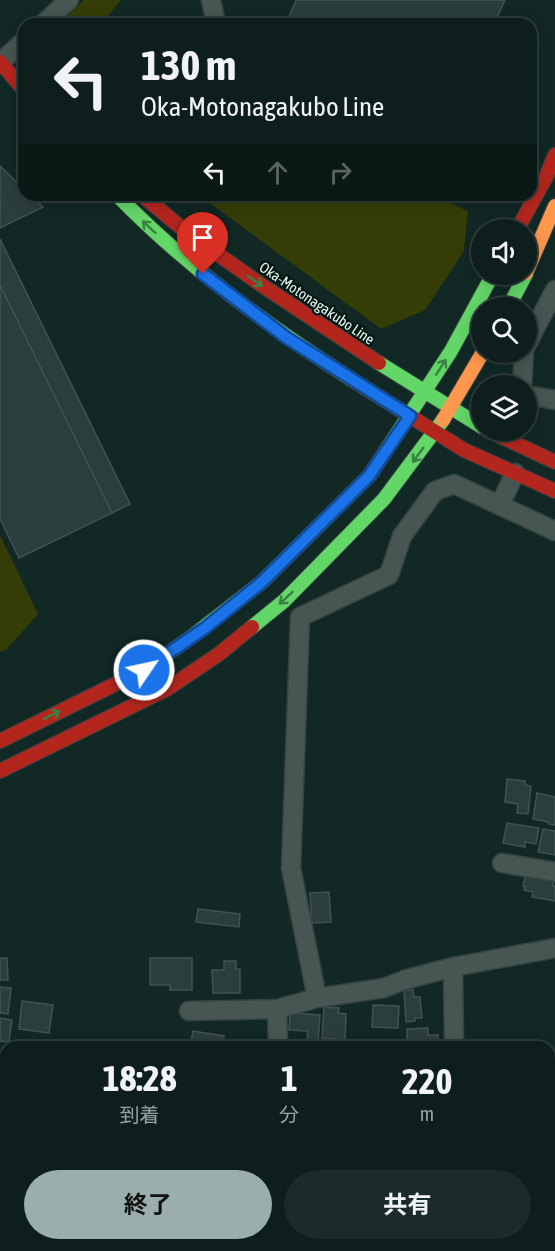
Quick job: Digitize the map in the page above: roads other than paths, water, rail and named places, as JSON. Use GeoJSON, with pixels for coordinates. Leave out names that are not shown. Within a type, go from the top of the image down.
{"type":"FeatureCollection","features":[{"type":"Feature","properties":{"kind":"main road"},"geometry":{"type":"LineString","coordinates":[[0,62],[18,79]]}},
{"type":"Feature","properties":{"kind":"main road"},"geometry":{"type":"LineString","coordinates":[[0,62],[18,83]]}},
{"type":"Feature","properties":{"kind":"main road"},"geometry":{"type":"LineString","coordinates":[[537,193],[555,154]]}},
{"type":"Feature","properties":{"kind":"main road"},"geometry":{"type":"LineString","coordinates":[[123,201],[146,225],[222,289],[287,338],[464,450],[555,491]]}},
{"type":"Feature","properties":{"kind":"main road","name":"Oka-Motonagakubo Line"},"geometry":{"type":"LineString","coordinates":[[149,201],[255,281],[368,357],[471,421]]}},
{"type":"Feature","properties":{"kind":"main road"},"geometry":{"type":"LineString","coordinates":[[523,219],[533,201]]}},
{"type":"Feature","properties":{"kind":"main road"},"geometry":{"type":"LineString","coordinates":[[537,248],[555,206]]}},
{"type":"Feature","properties":{"kind":"main road"},"geometry":{"type":"LineString","coordinates":[[0,741],[144,670],[205,628],[262,582],[369,476],[451,351],[487,285]]}},
{"type":"Feature","properties":{"kind":"main road"},"geometry":{"type":"LineString","coordinates":[[0,771],[167,689],[219,654],[284,601],[384,499],[436,431],[477,363]]}},
{"type":"Feature","properties":{"kind":"main road"},"geometry":{"type":"LineString","coordinates":[[510,441],[555,462]]}},
{"type":"Feature","properties":{"kind":"street"},"geometry":{"type":"LineString","coordinates":[[50,18],[69,0]]}},
{"type":"Feature","properties":{"kind":"street"},"geometry":{"type":"LineString","coordinates":[[211,0],[215,18]]}},
{"type":"Feature","properties":{"kind":"street"},"geometry":{"type":"LineString","coordinates":[[0,62],[18,46]]}},
{"type":"Feature","properties":{"kind":"street"},"geometry":{"type":"LineString","coordinates":[[537,325],[555,290]]}},
{"type":"Feature","properties":{"kind":"street"},"geometry":{"type":"LineString","coordinates":[[537,397],[555,400]]}},
{"type":"Feature","properties":{"kind":"street"},"geometry":{"type":"LineString","coordinates":[[500,505],[515,473]]}},
{"type":"Feature","properties":{"kind":"street"},"geometry":{"type":"LineString","coordinates":[[317,998],[291,868],[300,617],[389,575],[402,536],[435,490],[454,484],[555,531]]}},
{"type":"Feature","properties":{"kind":"street"},"geometry":{"type":"LineString","coordinates":[[502,862],[555,872]]}},
{"type":"Feature","properties":{"kind":"street"},"geometry":{"type":"LineString","coordinates":[[189,1011],[277,1009],[317,998],[384,988],[404,980],[453,967],[555,948]]}},
{"type":"Feature","properties":{"kind":"street"},"geometry":{"type":"LineString","coordinates":[[453,967],[454,1041]]}},
{"type":"Feature","properties":{"kind":"street"},"geometry":{"type":"LineString","coordinates":[[277,1009],[278,1041]]}}]}
